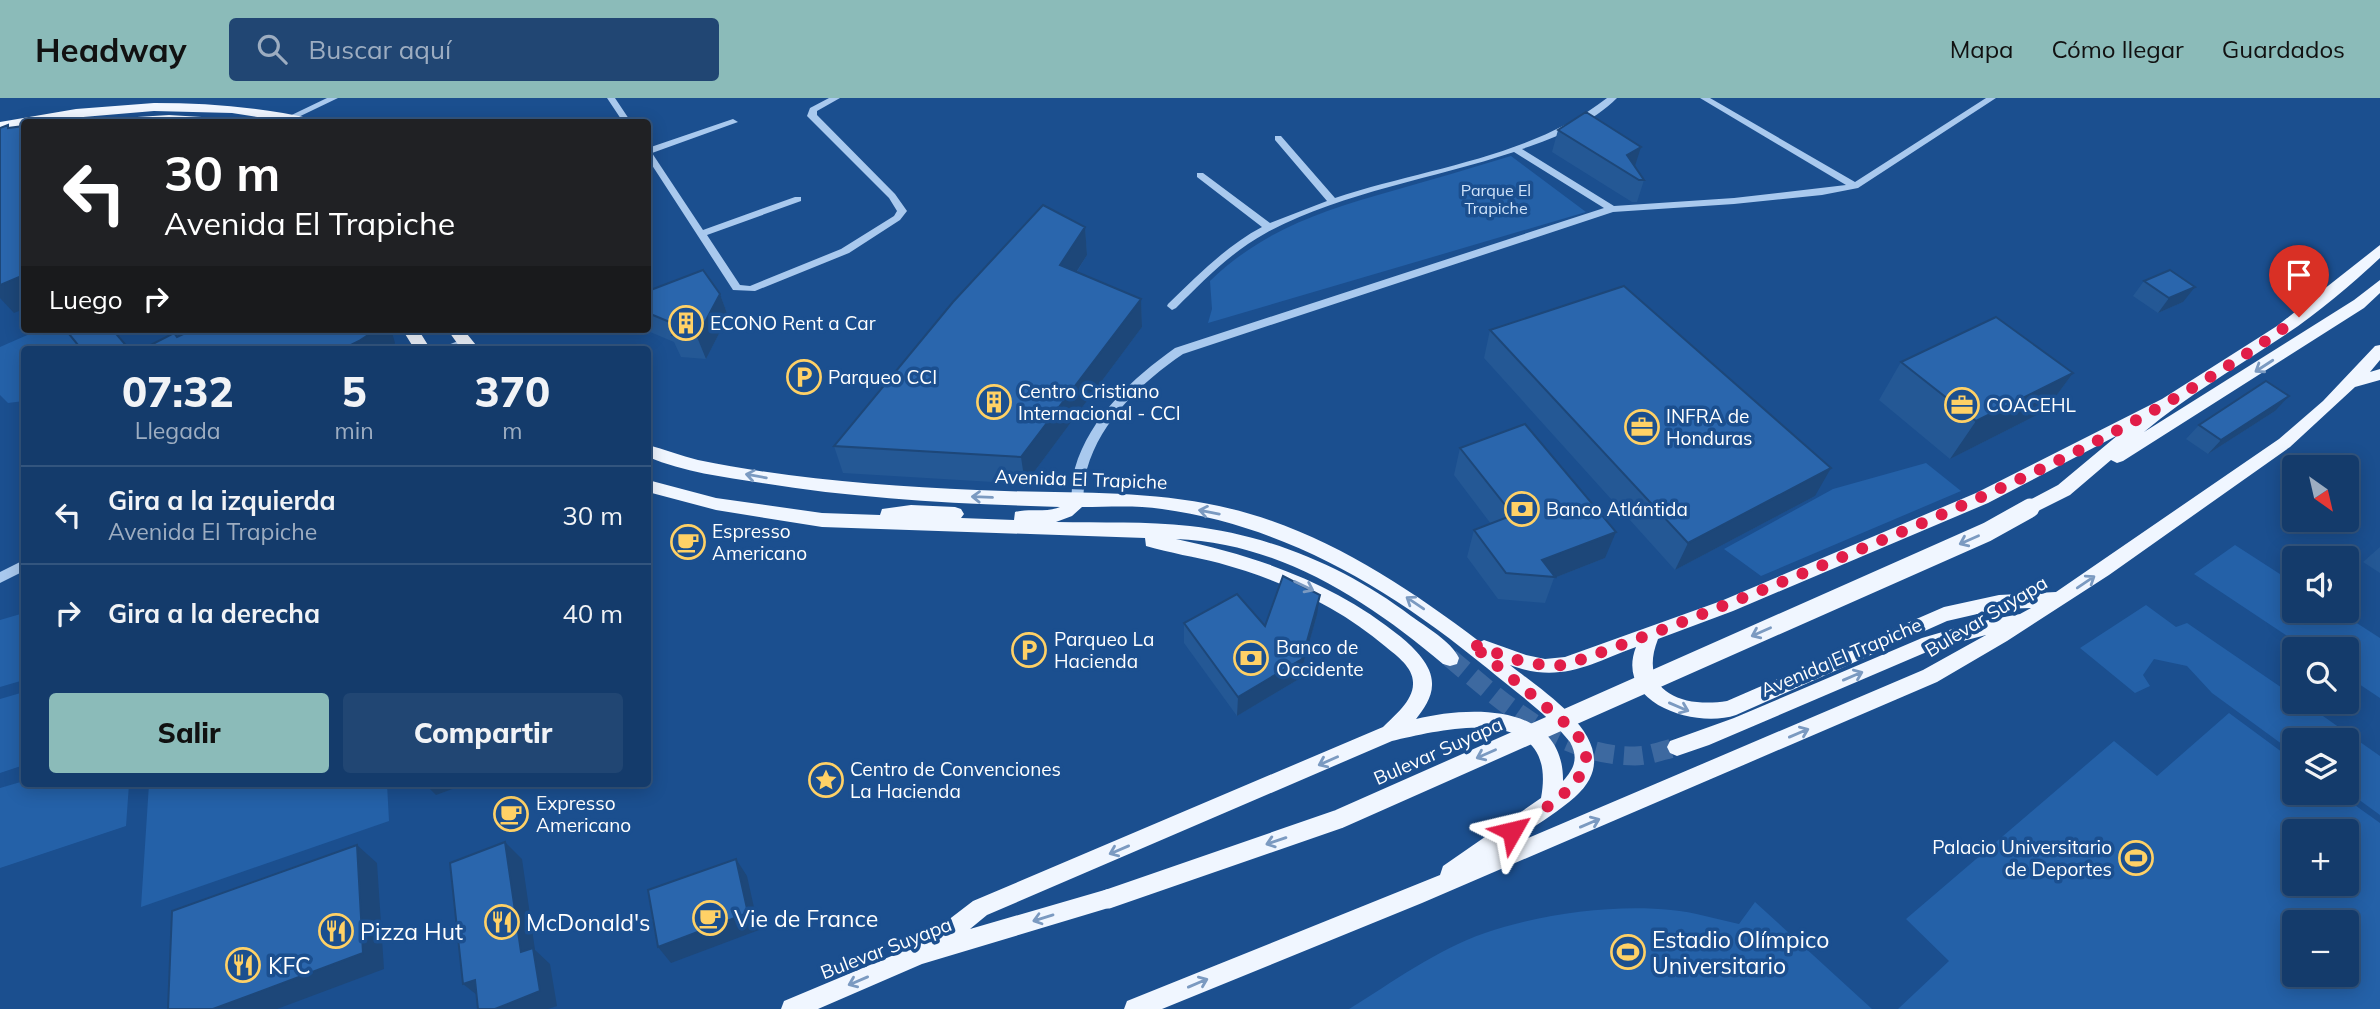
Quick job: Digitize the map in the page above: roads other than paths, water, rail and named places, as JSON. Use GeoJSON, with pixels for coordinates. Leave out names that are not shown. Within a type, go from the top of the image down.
{"type":"FeatureCollection","features":[{"type":"Feature","properties":{"kind":"main road"},"geometry":{"type":"LineString","coordinates":[[32,119],[60,113],[192,102],[248,106],[284,119]]}},
{"type":"Feature","properties":{"kind":"main road"},"geometry":{"type":"LineString","coordinates":[[0,126],[21,121]]}},
{"type":"Feature","properties":{"kind":"main road","name":"Bulevar Suyapa"},"geometry":{"type":"LineString","coordinates":[[792,1009],[921,954],[1108,899],[1339,819],[1975,537],[2064,490],[2168,403],[2281,330],[2351,277],[2380,250]]}},
{"type":"Feature","properties":{"kind":"main road"},"geometry":{"type":"LineString","coordinates":[[2064,490],[2211,400],[2359,304],[2380,285]]}},
{"type":"Feature","properties":{"kind":"main road","name":"Bulevar Suyapa"},"geometry":{"type":"LineString","coordinates":[[1135,1009],[1415,896],[1930,676],[1987,645],[2061,599],[2171,524],[2309,423],[2351,383],[2380,350]]}},
{"type":"Feature","properties":{"kind":"main road"},"geometry":{"type":"LineString","coordinates":[[2351,383],[2380,374]]}},
{"type":"Feature","properties":{"kind":"main road"},"geometry":{"type":"LineString","coordinates":[[1470,643],[1525,663],[1545,667],[1565,665],[1727,606],[1982,498],[2168,403]]}},
{"type":"Feature","properties":{"kind":"main road","name":"Avenida El Trapiche"},"geometry":{"type":"LineString","coordinates":[[651,452],[671,461],[815,486],[921,495],[1161,502],[1238,518],[1278,530],[1363,568],[1470,643],[1581,740],[1586,755],[1582,775],[1568,790],[1415,896]]}},
{"type":"Feature","properties":{"kind":"main road"},"geometry":{"type":"LineString","coordinates":[[651,487],[716,504],[822,520],[1190,533],[1276,552],[1359,590],[1450,658]]}},
{"type":"Feature","properties":{"kind":"main road"},"geometry":{"type":"LineString","coordinates":[[822,520],[911,512],[1039,518],[1065,511],[1077,500]]}},
{"type":"Feature","properties":{"kind":"main road"},"geometry":{"type":"LineString","coordinates":[[1097,530],[1215,553],[1252,565],[1334,600],[1382,630],[1413,660],[1422,674],[1423,688],[1418,702],[1390,733]]}},
{"type":"Feature","properties":{"kind":"main road"},"geometry":{"type":"LineString","coordinates":[[1650,635],[1643,648],[1640,663],[1645,678],[1656,694],[1672,706],[1692,713],[1711,714],[1729,709],[1944,614],[1999,602],[2061,599]]}},
{"type":"Feature","properties":{"kind":"main road","name":"Avenida El Trapiche"},"geometry":{"type":"LineString","coordinates":[[1677,747],[1716,735],[1929,643],[1967,631],[2027,619]]}},
{"type":"Feature","properties":{"kind":"main road"},"geometry":{"type":"LineString","coordinates":[[921,954],[980,908],[1390,733],[1462,718],[1484,717],[1503,720],[1523,728],[1549,752],[1555,779],[1550,803]]}},
{"type":"Feature","properties":{"kind":"street"},"geometry":{"type":"LineString","coordinates":[[289,119],[334,98]]}},
{"type":"Feature","properties":{"kind":"street"},"geometry":{"type":"LineString","coordinates":[[611,98],[625,119]]}},
{"type":"Feature","properties":{"kind":"street"},"geometry":{"type":"LineString","coordinates":[[651,157],[737,288],[743,290],[825,260],[897,218],[902,211],[892,196],[812,116],[813,110],[836,98]]}},
{"type":"Feature","properties":{"kind":"street"},"geometry":{"type":"LineString","coordinates":[[1172,306],[1219,260],[1270,228],[1333,202],[1515,149],[1578,123],[1613,98]]}},
{"type":"Feature","properties":{"kind":"street"},"geometry":{"type":"LineString","coordinates":[[1704,98],[1855,186]]}},
{"type":"Feature","properties":{"kind":"street"},"geometry":{"type":"LineString","coordinates":[[1077,500],[1081,469],[1092,442],[1134,386],[1155,366],[1180,351],[1612,209],[1734,201],[1855,186],[1990,98]]}},
{"type":"Feature","properties":{"kind":"street"},"geometry":{"type":"LineString","coordinates":[[651,151],[733,122]]}},
{"type":"Feature","properties":{"kind":"street"},"geometry":{"type":"LineString","coordinates":[[1278,138],[1333,202]]}},
{"type":"Feature","properties":{"kind":"street"},"geometry":{"type":"LineString","coordinates":[[1515,149],[1612,209]]}},
{"type":"Feature","properties":{"kind":"street"},"geometry":{"type":"LineString","coordinates":[[1200,175],[1270,228]]}},
{"type":"Feature","properties":{"kind":"street"},"geometry":{"type":"LineString","coordinates":[[701,234],[798,200]]}},
{"type":"Feature","properties":{"kind":"street"},"geometry":{"type":"LineString","coordinates":[[0,578],[21,567]]}},
{"type":"Feature","properties":{"kind":"tunnel"},"geometry":{"type":"LineString","coordinates":[[1450,658],[1512,709],[1558,737],[1582,747],[1608,754],[1635,756],[1677,747]]}},
{"type":"Feature","properties":{"kind":"place","name":"ECONO Rent a Car"},"geometry":{"type":"Point","coordinates":[686,323]}},
{"type":"Feature","properties":{"kind":"place","name":"Parqueo CCI"},"geometry":{"type":"Point","coordinates":[804,377]}},
{"type":"Feature","properties":{"kind":"place","name":"Centro Cristiano Internacional - CCI"},"geometry":{"type":"Point","coordinates":[994,402]}},
{"type":"Feature","properties":{"kind":"place","name":"COACEHL"},"geometry":{"type":"Point","coordinates":[1962,405]}},
{"type":"Feature","properties":{"kind":"place","name":"INFRA de Honduras"},"geometry":{"type":"Point","coordinates":[1642,427]}},
{"type":"Feature","properties":{"kind":"place","name":"Banco Atlántida"},"geometry":{"type":"Point","coordinates":[1522,509]}},
{"type":"Feature","properties":{"kind":"place","name":"Espresso Americano"},"geometry":{"type":"Point","coordinates":[688,542]}},
{"type":"Feature","properties":{"kind":"place","name":"Parqueo La Hacienda"},"geometry":{"type":"Point","coordinates":[1029,650]}},
{"type":"Feature","properties":{"kind":"place","name":"Banco de Occidente"},"geometry":{"type":"Point","coordinates":[1251,658]}},
{"type":"Feature","properties":{"kind":"place","name":"Centro de Convenciones La Hacienda"},"geometry":{"type":"Point","coordinates":[826,780]}},
{"type":"Feature","properties":{"kind":"place","name":"Expresso Americano"},"geometry":{"type":"Point","coordinates":[511,814]}},
{"type":"Feature","properties":{"kind":"place","name":"Palacio Universitario de Deportes"},"geometry":{"type":"Point","coordinates":[2136,858]}},
{"type":"Feature","properties":{"kind":"place","name":"Vie de France"},"geometry":{"type":"Point","coordinates":[710,918]}},
{"type":"Feature","properties":{"kind":"place","name":"McDonald's"},"geometry":{"type":"Point","coordinates":[502,922]}},
{"type":"Feature","properties":{"kind":"place","name":"Pizza Hut"},"geometry":{"type":"Point","coordinates":[336,931]}},
{"type":"Feature","properties":{"kind":"place","name":"Estadio Olímpico Universitario"},"geometry":{"type":"Point","coordinates":[1628,952]}},
{"type":"Feature","properties":{"kind":"place","name":"KFC"},"geometry":{"type":"Point","coordinates":[243,965]}},
{"type":"Feature","properties":{"kind":"park label","name":"Parque El Trapiche"},"geometry":{"type":"Point","coordinates":[1496,199]}}]}
